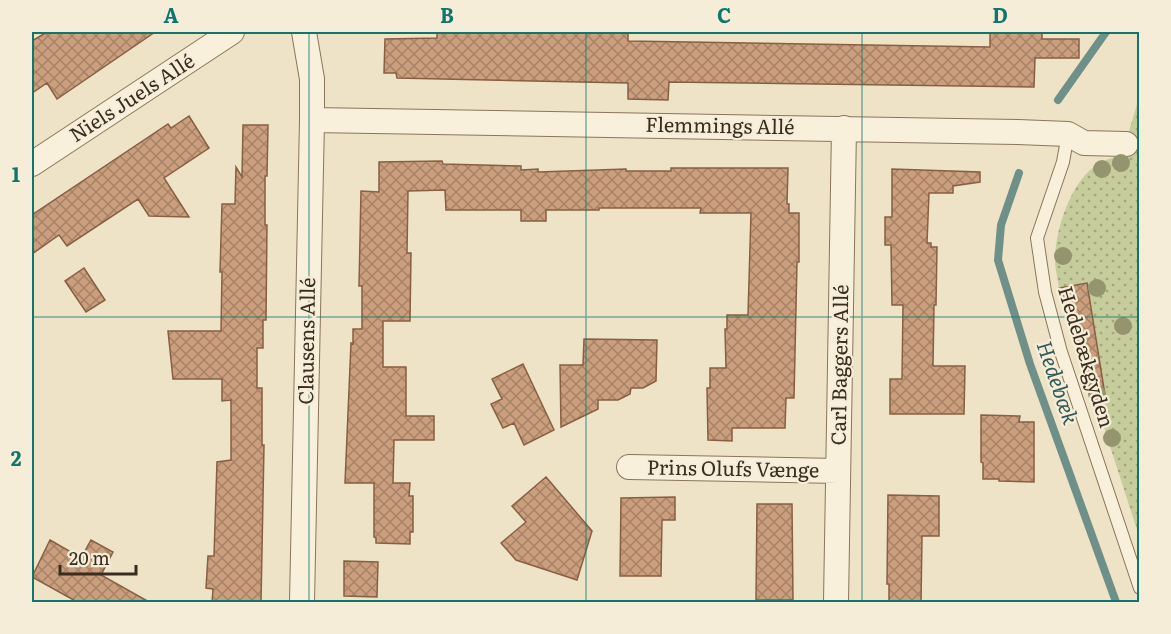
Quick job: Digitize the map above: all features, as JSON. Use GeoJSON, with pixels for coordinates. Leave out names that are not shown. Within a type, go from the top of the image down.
{"type":"FeatureCollection","features":[{"type":"Feature","properties":{"kind":"street","name":"Niels Juels Allé"},"geometry":{"type":"LineString","coordinates":[[32,164],[232,32]]}},
{"type":"Feature","properties":{"kind":"street","name":"Clausens Allé"},"geometry":{"type":"LineString","coordinates":[[302,603],[312,120],[312,79],[304,32]]}},
{"type":"Feature","properties":{"kind":"street","name":"Clausens Allé"},"geometry":{"type":"LineString","coordinates":[[312,79],[320,32]]}},
{"type":"Feature","properties":{"kind":"street","name":"Flemmings Allé"},"geometry":{"type":"LineString","coordinates":[[312,120],[844,128],[1068,134],[1084,143],[1126,144]]}},
{"type":"Feature","properties":{"kind":"street","name":"Carl Baggers Allé"},"geometry":{"type":"LineString","coordinates":[[836,603],[844,128]]}},
{"type":"Feature","properties":{"kind":"street","name":"Prins Olufs Vænge"},"geometry":{"type":"LineString","coordinates":[[629,467],[838,471]]}},
{"type":"Feature","properties":{"kind":"lane","name":"Hedebækgyden"},"geometry":{"type":"LineString","coordinates":[[1068,134],[1063,162],[1037,238],[1045,292],[1065,363],[1140,588]]}},
{"type":"Feature","properties":{"kind":"green space"},"geometry":{"type":"Polygon","coordinates":[[[1139,98],[1139,536],[1059,288],[1055,260],[1061,222],[1071,196],[1085,175],[1094,167],[1101,162],[1124,155],[1139,98]]]}},
{"type":"Feature","properties":{"kind":"building"},"geometry":{"type":"Polygon","coordinates":[[[47,32],[155,32],[57,99],[47,83],[32,93],[32,41],[47,32]]]}},
{"type":"Feature","properties":{"kind":"building"},"geometry":{"type":"Polygon","coordinates":[[[437,32],[628,32],[628,41],[990,47],[990,32],[1042,32],[1042,39],[1079,39],[1079,58],[1035,58],[1034,87],[669,82],[668,100],[628,99],[628,83],[397,78],[396,73],[384,73],[385,39],[437,38],[437,32]]]}},
{"type":"Feature","properties":{"kind":"building"},"geometry":{"type":"Polygon","coordinates":[[[189,116],[209,148],[164,178],[189,217],[149,216],[138,199],[67,246],[59,235],[32,254],[32,215],[168,124],[171,128],[189,116]]]}},
{"type":"Feature","properties":{"kind":"building"},"geometry":{"type":"Polygon","coordinates":[[[243,125],[268,125],[267,176],[265,176],[266,320],[263,320],[263,348],[257,348],[257,388],[262,388],[262,445],[264,445],[261,603],[212,603],[213,589],[206,588],[208,556],[214,556],[217,462],[231,460],[231,400],[222,401],[222,379],[173,379],[168,331],[221,331],[222,204],[235,204],[236,167],[242,177],[243,125]]]}},
{"type":"Feature","properties":{"kind":"building"},"geometry":{"type":"Polygon","coordinates":[[[442,161],[443,164],[521,166],[521,170],[538,169],[538,172],[626,169],[626,171],[671,171],[671,168],[788,168],[789,213],[799,213],[799,262],[797,262],[794,398],[786,398],[785,428],[732,428],[732,441],[708,440],[707,388],[710,388],[710,368],[726,368],[727,315],[748,315],[751,213],[700,213],[701,208],[599,208],[599,210],[546,210],[546,221],[521,221],[521,210],[446,210],[445,190],[408,191],[407,253],[411,253],[410,321],[383,321],[383,367],[406,367],[406,416],[434,416],[434,440],[394,440],[393,483],[410,483],[409,496],[413,496],[413,532],[410,532],[410,544],[376,543],[374,483],[345,483],[351,343],[353,344],[353,329],[362,329],[362,286],[359,286],[361,191],[379,192],[379,162],[442,161]]]}},
{"type":"Feature","properties":{"kind":"building"},"geometry":{"type":"Polygon","coordinates":[[[892,169],[980,172],[980,182],[953,186],[953,193],[929,193],[927,243],[931,243],[931,247],[937,247],[933,366],[965,366],[964,414],[890,414],[890,379],[902,379],[903,305],[892,305],[891,245],[885,245],[885,217],[892,217],[892,169]]]}},
{"type":"Feature","properties":{"kind":"building"},"geometry":{"type":"Polygon","coordinates":[[[84,268],[105,300],[86,312],[65,281],[84,268]]]}},
{"type":"Feature","properties":{"kind":"building"},"geometry":{"type":"Polygon","coordinates":[[[1087,283],[1105,395],[1093,398],[1059,288],[1087,283]]]}},
{"type":"Feature","properties":{"kind":"building"},"geometry":{"type":"Polygon","coordinates":[[[584,339],[657,340],[656,381],[643,388],[631,388],[630,394],[618,400],[598,400],[598,409],[561,427],[560,365],[583,365],[584,339]]]}},
{"type":"Feature","properties":{"kind":"building"},"geometry":{"type":"Polygon","coordinates":[[[523,364],[554,430],[524,445],[514,423],[503,428],[491,404],[502,399],[492,379],[523,364]]]}},
{"type":"Feature","properties":{"kind":"building"},"geometry":{"type":"Polygon","coordinates":[[[981,415],[1020,416],[1019,422],[1034,422],[1034,482],[983,479],[981,415]]]}},
{"type":"Feature","properties":{"kind":"building"},"geometry":{"type":"Polygon","coordinates":[[[546,477],[592,531],[577,580],[516,560],[501,543],[526,522],[512,506],[546,477]]]}},
{"type":"Feature","properties":{"kind":"building"},"geometry":{"type":"Polygon","coordinates":[[[888,495],[939,496],[939,536],[922,536],[921,603],[889,603],[889,584],[887,584],[888,495]]]}},
{"type":"Feature","properties":{"kind":"building"},"geometry":{"type":"Polygon","coordinates":[[[675,497],[675,520],[662,520],[661,576],[620,576],[621,498],[675,497]]]}},
{"type":"Feature","properties":{"kind":"building"},"geometry":{"type":"Polygon","coordinates":[[[757,504],[792,504],[793,600],[756,600],[757,504]]]}},
{"type":"Feature","properties":{"kind":"building"},"geometry":{"type":"Polygon","coordinates":[[[50,540],[81,558],[91,540],[113,552],[101,575],[151,603],[79,603],[32,577],[50,540]]]}},
{"type":"Feature","properties":{"kind":"building"},"geometry":{"type":"Polygon","coordinates":[[[344,561],[378,562],[377,597],[344,596],[344,561]]]}},
{"type":"Feature","properties":{"kind":"waterway","name":"Hedebæk"},"geometry":{"type":"LineString","coordinates":[[1058,100],[1106,32]]}},
{"type":"Feature","properties":{"kind":"waterway","name":"Hedebæk"},"geometry":{"type":"LineString","coordinates":[[1019,173],[1001,225],[998,260],[1030,364],[1116,602]]}}]}
